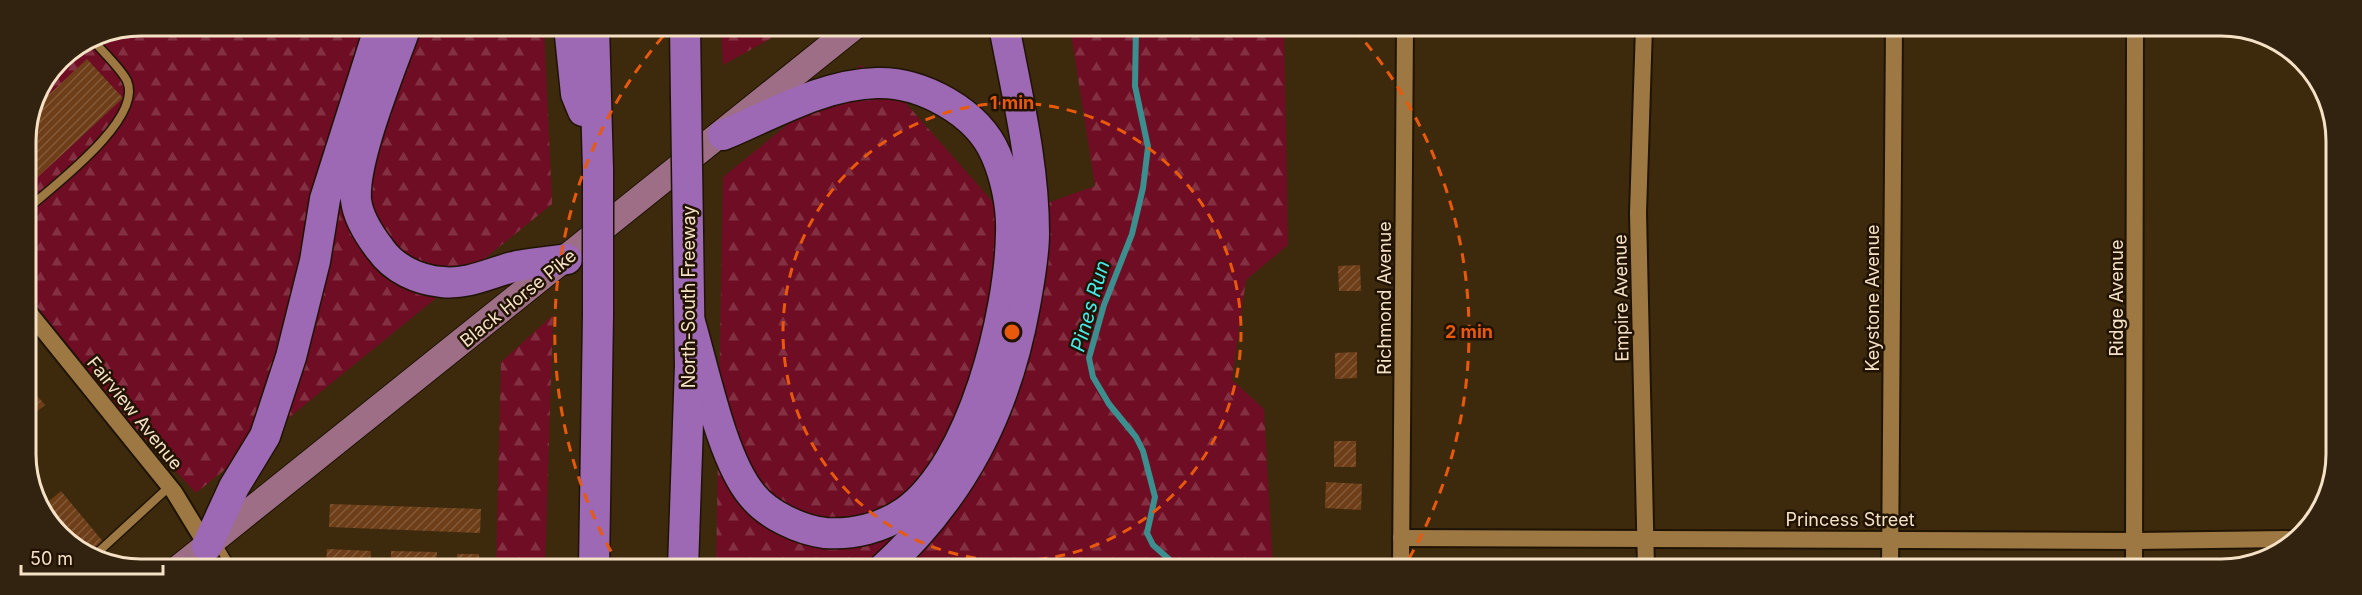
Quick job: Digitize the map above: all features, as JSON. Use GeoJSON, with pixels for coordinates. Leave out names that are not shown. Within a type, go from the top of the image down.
{"type":"FeatureCollection","features":[{"type":"Feature","properties":{"kind":"highway"},"geometry":{"type":"LineString","coordinates":[[211,543],[234,487],[264,436],[291,357],[315,261],[325,199],[377,36]]}},
{"type":"Feature","properties":{"kind":"highway"},"geometry":{"type":"LineString","coordinates":[[403,36],[366,143],[359,177],[356,201],[365,226],[376,245],[387,259],[418,278],[444,282],[477,279],[517,266],[567,259]]}},
{"type":"Feature","properties":{"kind":"highway"},"geometry":{"type":"LineString","coordinates":[[570,36],[576,94],[597,156]]}},
{"type":"Feature","properties":{"kind":"highway"},"geometry":{"type":"LineString","coordinates":[[594,36],[598,315],[594,559]]}},
{"type":"Feature","properties":{"kind":"highway","name":"North-South Freeway"},"geometry":{"type":"LineString","coordinates":[[683,559],[690,322],[685,36]]}},
{"type":"Feature","properties":{"kind":"highway"},"geometry":{"type":"LineString","coordinates":[[893,559],[938,512],[975,457],[999,405],[1018,346],[1034,234],[1030,164],[1006,36]]}},
{"type":"Feature","properties":{"kind":"highway"},"geometry":{"type":"LineString","coordinates":[[690,322],[733,468],[753,497],[790,523],[813,532],[839,534],[883,524],[905,512],[937,478],[963,432],[988,371],[1005,294],[1011,232],[1006,188],[996,153],[973,124],[941,98],[910,85],[875,83],[833,89],[723,135]]}},
{"type":"Feature","properties":{"kind":"main road","name":"Black Horse Pike"},"geometry":{"type":"LineString","coordinates":[[190,559],[723,135],[843,36]]}},
{"type":"Feature","properties":{"kind":"street","name":"Richmond Avenue"},"geometry":{"type":"LineString","coordinates":[[1401,559],[1405,36]]}},
{"type":"Feature","properties":{"kind":"street","name":"Empire Avenue"},"geometry":{"type":"LineString","coordinates":[[1644,36],[1638,213],[1646,559]]}},
{"type":"Feature","properties":{"kind":"street","name":"Keystone Avenue"},"geometry":{"type":"LineString","coordinates":[[1890,559],[1893,36]]}},
{"type":"Feature","properties":{"kind":"street","name":"Ridge Avenue"},"geometry":{"type":"LineString","coordinates":[[2134,559],[2135,36]]}},
{"type":"Feature","properties":{"kind":"street","name":"Fairview Avenue"},"geometry":{"type":"LineString","coordinates":[[36,321],[170,487],[211,543]]}},
{"type":"Feature","properties":{"kind":"street","name":"Princess Street"},"geometry":{"type":"LineString","coordinates":[[1401,538],[1646,540],[1890,538],[2135,541],[2282,539]]}},
{"type":"Feature","properties":{"kind":"lane"},"geometry":{"type":"LineString","coordinates":[[36,201],[101,143],[129,102],[127,81],[98,46]]}},
{"type":"Feature","properties":{"kind":"lane"},"geometry":{"type":"LineString","coordinates":[[100,550],[170,487]]}},
{"type":"Feature","properties":{"kind":"lane"},"geometry":{"type":"LineString","coordinates":[[211,543],[224,559]]}},
{"type":"Feature","properties":{"kind":"green space"},"geometry":{"type":"Polygon","coordinates":[[[141,36],[544,36],[552,204],[196,493],[36,323],[36,134],[47,94],[58,77],[82,54],[101,44],[120,38],[141,36]]]}},
{"type":"Feature","properties":{"kind":"green space"},"geometry":{"type":"Polygon","coordinates":[[[722,36],[775,36],[723,65],[722,36]]]}},
{"type":"Feature","properties":{"kind":"green space"},"geometry":{"type":"Polygon","coordinates":[[[1071,36],[1284,36],[1288,245],[1246,280],[1232,380],[1264,409],[1272,559],[716,559],[723,177],[861,65],[896,92],[993,202],[1047,203],[1095,186],[1071,36]]]}},
{"type":"Feature","properties":{"kind":"green space"},"geometry":{"type":"Polygon","coordinates":[[[553,315],[545,559],[496,559],[501,362],[553,315]]]}},
{"type":"Feature","properties":{"kind":"building"},"geometry":{"type":"Polygon","coordinates":[[[87,59],[123,98],[36,179],[36,134],[46,98],[87,59]]]}},
{"type":"Feature","properties":{"kind":"building"},"geometry":{"type":"Polygon","coordinates":[[[1360,265],[1361,291],[1339,291],[1338,266],[1360,265]]]}},
{"type":"Feature","properties":{"kind":"building"},"geometry":{"type":"Polygon","coordinates":[[[1357,352],[1357,378],[1335,379],[1335,353],[1357,352]]]}},
{"type":"Feature","properties":{"kind":"building"},"geometry":{"type":"Polygon","coordinates":[[[36,394],[45,405],[36,412],[36,394]]]}},
{"type":"Feature","properties":{"kind":"building"},"geometry":{"type":"Polygon","coordinates":[[[1334,441],[1356,441],[1356,467],[1334,467],[1334,441]]]}},
{"type":"Feature","properties":{"kind":"building"},"geometry":{"type":"Polygon","coordinates":[[[1326,482],[1362,484],[1361,510],[1325,508],[1326,482]]]}},
{"type":"Feature","properties":{"kind":"building"},"geometry":{"type":"Polygon","coordinates":[[[61,491],[105,544],[98,550],[82,541],[58,518],[48,502],[61,491]]]}},
{"type":"Feature","properties":{"kind":"building"},"geometry":{"type":"Polygon","coordinates":[[[330,504],[481,509],[480,533],[329,527],[330,504]]]}},
{"type":"Feature","properties":{"kind":"building"},"geometry":{"type":"Polygon","coordinates":[[[327,549],[371,551],[370,559],[326,559],[327,549]]]}},
{"type":"Feature","properties":{"kind":"building"},"geometry":{"type":"Polygon","coordinates":[[[391,551],[437,552],[437,559],[391,559],[391,551]]]}},
{"type":"Feature","properties":{"kind":"building"},"geometry":{"type":"Polygon","coordinates":[[[457,554],[479,554],[479,559],[457,559],[457,554]]]}},
{"type":"Feature","properties":{"kind":"waterway","name":"Pines Run"},"geometry":{"type":"LineString","coordinates":[[1136,36],[1135,86],[1148,147],[1143,188],[1132,234],[1104,305],[1089,358],[1093,377],[1109,404],[1136,437],[1143,451],[1155,497],[1147,533],[1153,545],[1169,559]]}}]}
